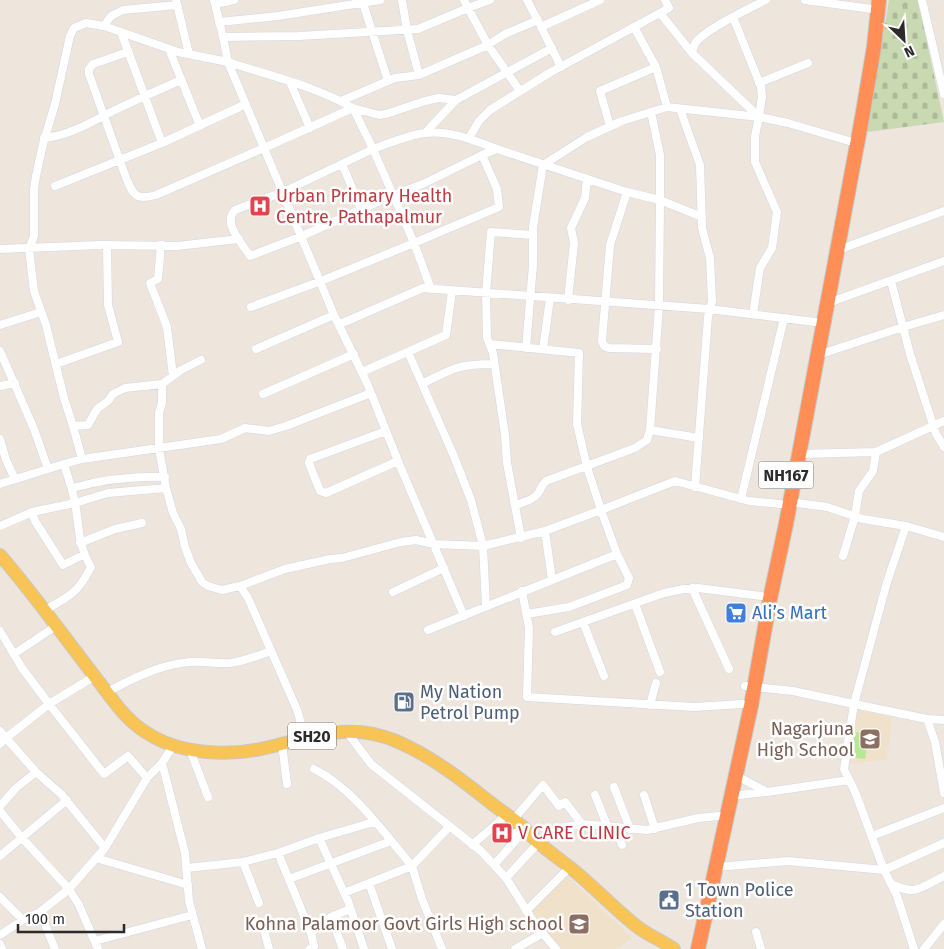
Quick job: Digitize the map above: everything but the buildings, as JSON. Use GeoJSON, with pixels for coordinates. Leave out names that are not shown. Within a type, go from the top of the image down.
{"type":"FeatureCollection","features":[{"type":"Feature","properties":{"kind":"highway","name":"NH167"},"geometry":{"type":"LineString","coordinates":[[692,949],[742,704],[750,687],[770,599],[815,322],[855,115],[874,3]]}},
{"type":"Feature","properties":{"kind":"highway","name":"NH167"},"geometry":{"type":"LineString","coordinates":[[698,949],[735,776],[750,687],[761,596],[800,454],[838,250],[874,47],[874,3]]}},
{"type":"Feature","properties":{"kind":"main road","name":"SH20"},"geometry":{"type":"LineString","coordinates":[[0,555],[45,610],[107,692],[134,723],[157,740],[192,750],[246,753],[345,730],[372,733],[396,741],[442,766],[513,820],[646,934],[660,949]]}},
{"type":"Feature","properties":{"kind":"main road","name":"SH20"},"geometry":{"type":"LineString","coordinates":[[646,934],[674,949]]}},
{"type":"Feature","properties":{"kind":"street"},"geometry":{"type":"LineString","coordinates":[[234,0],[215,2],[228,62],[334,315],[340,324],[371,393],[464,616]]}},
{"type":"Feature","properties":{"kind":"street"},"geometry":{"type":"LineString","coordinates":[[219,22],[380,0]]}},
{"type":"Feature","properties":{"kind":"street"},"geometry":{"type":"LineString","coordinates":[[402,0],[407,30],[419,75]]}},
{"type":"Feature","properties":{"kind":"street"},"geometry":{"type":"LineString","coordinates":[[223,37],[299,36],[418,29],[466,4],[490,0]]}},
{"type":"Feature","properties":{"kind":"street"},"geometry":{"type":"LineString","coordinates":[[527,0],[562,66]]}},
{"type":"Feature","properties":{"kind":"street"},"geometry":{"type":"LineString","coordinates":[[341,101],[388,81],[419,75],[488,44],[505,34],[539,24],[600,0]]}},
{"type":"Feature","properties":{"kind":"street"},"geometry":{"type":"LineString","coordinates":[[469,138],[479,121],[490,110],[562,66],[669,8],[665,0]]}},
{"type":"Feature","properties":{"kind":"street"},"geometry":{"type":"LineString","coordinates":[[692,53],[694,44],[702,36],[766,0]]}},
{"type":"Feature","properties":{"kind":"street"},"geometry":{"type":"LineString","coordinates":[[806,0],[874,3]]}},
{"type":"Feature","properties":{"kind":"street"},"geometry":{"type":"LineString","coordinates":[[922,0],[944,94]]}},
{"type":"Feature","properties":{"kind":"street"},"geometry":{"type":"LineString","coordinates":[[104,26],[111,16],[123,10],[177,2],[189,54]]}},
{"type":"Feature","properties":{"kind":"street"},"geometry":{"type":"LineString","coordinates":[[363,2],[388,81]]}},
{"type":"Feature","properties":{"kind":"street"},"geometry":{"type":"LineString","coordinates":[[466,4],[488,44],[520,91]]}},
{"type":"Feature","properties":{"kind":"street"},"geometry":{"type":"LineString","coordinates":[[660,13],[692,53],[759,117]]}},
{"type":"Feature","properties":{"kind":"street"},"geometry":{"type":"LineString","coordinates":[[733,17],[759,83],[762,97],[756,136],[755,162],[777,212],[772,248],[760,268],[753,314]]}},
{"type":"Feature","properties":{"kind":"street"},"geometry":{"type":"LineString","coordinates":[[82,459],[34,291],[29,249],[34,236],[34,189],[36,176],[70,36],[74,28],[86,23],[104,26],[169,49],[228,62],[290,82],[341,101],[353,108],[379,115],[439,98],[456,100]]}},
{"type":"Feature","properties":{"kind":"street"},"geometry":{"type":"LineString","coordinates":[[634,27],[656,67],[667,107]]}},
{"type":"Feature","properties":{"kind":"street"},"geometry":{"type":"LineString","coordinates":[[121,32],[162,143]]}},
{"type":"Feature","properties":{"kind":"street"},"geometry":{"type":"LineString","coordinates":[[426,132],[456,100],[552,48]]}},
{"type":"Feature","properties":{"kind":"street"},"geometry":{"type":"LineString","coordinates":[[934,51],[944,48]]}},
{"type":"Feature","properties":{"kind":"street"},"geometry":{"type":"LineString","coordinates":[[169,49],[200,126]]}},
{"type":"Feature","properties":{"kind":"street"},"geometry":{"type":"LineString","coordinates":[[128,52],[93,64],[89,69],[89,74],[132,192],[138,197],[145,198],[353,108]]}},
{"type":"Feature","properties":{"kind":"street"},"geometry":{"type":"LineString","coordinates":[[759,83],[808,63]]}},
{"type":"Feature","properties":{"kind":"street"},"geometry":{"type":"LineString","coordinates":[[610,126],[600,91],[656,67]]}},
{"type":"Feature","properties":{"kind":"street"},"geometry":{"type":"LineString","coordinates":[[44,138],[66,134],[181,80]]}},
{"type":"Feature","properties":{"kind":"street"},"geometry":{"type":"LineString","coordinates":[[290,82],[310,128]]}},
{"type":"Feature","properties":{"kind":"street"},"geometry":{"type":"LineString","coordinates":[[55,186],[162,143],[246,104]]}},
{"type":"Feature","properties":{"kind":"street"},"geometry":{"type":"LineString","coordinates":[[526,348],[531,296],[533,235],[543,164],[587,136],[610,126],[667,107],[759,117],[788,123],[849,141]]}},
{"type":"Feature","properties":{"kind":"street"},"geometry":{"type":"LineString","coordinates":[[353,108],[414,243],[431,289]]}},
{"type":"Feature","properties":{"kind":"street"},"geometry":{"type":"LineString","coordinates":[[680,109],[700,166],[702,228],[710,258],[712,301],[708,317],[695,487]]}},
{"type":"Feature","properties":{"kind":"street"},"geometry":{"type":"LineString","coordinates":[[516,505],[536,496],[546,481],[635,448],[647,440],[650,430],[659,306],[660,155],[651,112]]}},
{"type":"Feature","properties":{"kind":"street"},"geometry":{"type":"LineString","coordinates":[[497,149],[423,184],[393,195],[302,236],[250,256],[232,228],[230,220],[231,214],[235,210],[282,192],[373,149],[401,138],[426,132],[469,138],[627,192],[660,200],[702,217]]}},
{"type":"Feature","properties":{"kind":"street"},"geometry":{"type":"LineString","coordinates":[[251,307],[321,282],[499,206],[497,189],[482,155]]}},
{"type":"Feature","properties":{"kind":"street"},"geometry":{"type":"LineString","coordinates":[[342,164],[361,210]]}},
{"type":"Feature","properties":{"kind":"street"},"geometry":{"type":"LineString","coordinates":[[568,300],[574,243],[571,228],[585,198],[587,179]]}},
{"type":"Feature","properties":{"kind":"street"},"geometry":{"type":"LineString","coordinates":[[627,192],[610,245],[602,341],[604,346],[608,348],[657,349]]}},
{"type":"Feature","properties":{"kind":"street"},"geometry":{"type":"LineString","coordinates":[[838,250],[944,211]]}},
{"type":"Feature","properties":{"kind":"street"},"geometry":{"type":"LineString","coordinates":[[521,538],[507,463],[505,435],[494,364],[487,338],[486,293],[491,232],[533,235]]}},
{"type":"Feature","properties":{"kind":"street"},"geometry":{"type":"LineString","coordinates":[[0,249],[130,244],[140,246],[203,244],[239,239]]}},
{"type":"Feature","properties":{"kind":"street"},"geometry":{"type":"LineString","coordinates":[[56,364],[118,342],[108,305],[107,245]]}},
{"type":"Feature","properties":{"kind":"street"},"geometry":{"type":"LineString","coordinates":[[162,245],[158,279],[150,283],[167,327],[173,376]]}},
{"type":"Feature","properties":{"kind":"street"},"geometry":{"type":"LineString","coordinates":[[828,303],[944,261]]}},
{"type":"Feature","properties":{"kind":"street"},"geometry":{"type":"LineString","coordinates":[[891,281],[933,425],[944,447]]}},
{"type":"Feature","properties":{"kind":"street"},"geometry":{"type":"LineString","coordinates":[[340,324],[423,288],[710,309],[815,322]]}},
{"type":"Feature","properties":{"kind":"street"},"geometry":{"type":"LineString","coordinates":[[362,372],[446,336],[452,290]]}},
{"type":"Feature","properties":{"kind":"street"},"geometry":{"type":"LineString","coordinates":[[543,349],[550,298]]}},
{"type":"Feature","properties":{"kind":"street"},"geometry":{"type":"LineString","coordinates":[[0,325],[41,312]]}},
{"type":"Feature","properties":{"kind":"street"},"geometry":{"type":"LineString","coordinates":[[256,349],[334,315]]}},
{"type":"Feature","properties":{"kind":"street"},"geometry":{"type":"LineString","coordinates":[[818,354],[944,315]]}},
{"type":"Feature","properties":{"kind":"street"},"geometry":{"type":"LineString","coordinates":[[741,499],[784,318]]}},
{"type":"Feature","properties":{"kind":"street"},"geometry":{"type":"LineString","coordinates":[[490,344],[579,353],[577,424],[587,467],[601,510],[617,554],[629,578],[627,585],[569,607],[527,614]]}},
{"type":"Feature","properties":{"kind":"street"},"geometry":{"type":"LineString","coordinates":[[0,352],[40,442],[48,469]]}},
{"type":"Feature","properties":{"kind":"street"},"geometry":{"type":"LineString","coordinates":[[408,352],[471,500],[482,546],[486,606]]}},
{"type":"Feature","properties":{"kind":"street"},"geometry":{"type":"LineString","coordinates":[[263,394],[354,354]]}},
{"type":"Feature","properties":{"kind":"street"},"geometry":{"type":"LineString","coordinates":[[73,426],[88,425],[98,409],[113,394],[125,388],[162,384],[201,360]]}},
{"type":"Feature","properties":{"kind":"street"},"geometry":{"type":"LineString","coordinates":[[422,384],[453,367],[468,364],[494,364]]}},
{"type":"Feature","properties":{"kind":"street"},"geometry":{"type":"LineString","coordinates":[[0,386],[14,383]]}},
{"type":"Feature","properties":{"kind":"street"},"geometry":{"type":"LineString","coordinates":[[162,384],[162,403],[159,413],[159,449],[173,513],[181,529],[191,563],[202,582],[222,590],[240,586],[285,569],[322,560],[342,558],[401,542],[416,540],[434,544],[482,546],[521,538],[601,510],[675,481],[763,503],[827,506],[863,519],[906,526],[944,537]]}},
{"type":"Feature","properties":{"kind":"street"},"geometry":{"type":"LineString","coordinates":[[0,484],[82,459],[221,440],[245,428],[269,431],[278,429],[371,393]]}},
{"type":"Feature","properties":{"kind":"street"},"geometry":{"type":"LineString","coordinates":[[800,454],[876,452],[944,421]]}},
{"type":"Feature","properties":{"kind":"street"},"geometry":{"type":"LineString","coordinates":[[386,430],[310,459],[309,462],[320,491],[326,493],[398,461]]}},
{"type":"Feature","properties":{"kind":"street"},"geometry":{"type":"LineString","coordinates":[[650,430],[699,438]]}},
{"type":"Feature","properties":{"kind":"street"},"geometry":{"type":"LineString","coordinates":[[0,439],[6,460],[15,479]]}},
{"type":"Feature","properties":{"kind":"street"},"geometry":{"type":"LineString","coordinates":[[843,556],[860,491],[873,471],[876,452]]}},
{"type":"Feature","properties":{"kind":"street"},"geometry":{"type":"LineString","coordinates":[[45,610],[72,595],[82,584],[90,567],[83,555],[72,488],[64,464]]}},
{"type":"Feature","properties":{"kind":"street"},"geometry":{"type":"LineString","coordinates":[[72,488],[110,479],[146,476],[165,477]]}},
{"type":"Feature","properties":{"kind":"street"},"geometry":{"type":"LineString","coordinates":[[0,526],[32,512],[75,503],[108,493],[166,488]]}},
{"type":"Feature","properties":{"kind":"street"},"geometry":{"type":"LineString","coordinates":[[32,512],[41,531],[59,556],[63,565],[83,555]]}},
{"type":"Feature","properties":{"kind":"street"},"geometry":{"type":"LineString","coordinates":[[80,543],[115,529],[142,523]]}},
{"type":"Feature","properties":{"kind":"street"},"geometry":{"type":"LineString","coordinates":[[906,526],[887,582],[854,704],[844,769],[891,884],[914,949]]}},
{"type":"Feature","properties":{"kind":"street"},"geometry":{"type":"LineString","coordinates":[[544,531],[552,580]]}},
{"type":"Feature","properties":{"kind":"street"},"geometry":{"type":"LineString","coordinates":[[428,630],[617,554]]}},
{"type":"Feature","properties":{"kind":"street"},"geometry":{"type":"LineString","coordinates":[[393,592],[444,568]]}},
{"type":"Feature","properties":{"kind":"street"},"geometry":{"type":"LineString","coordinates":[[240,586],[248,598],[298,712],[304,738]]}},
{"type":"Feature","properties":{"kind":"street"},"geometry":{"type":"LineString","coordinates":[[554,632],[664,593],[692,588],[761,596]]}},
{"type":"Feature","properties":{"kind":"street"},"geometry":{"type":"LineString","coordinates":[[692,588],[729,669]]}},
{"type":"Feature","properties":{"kind":"street"},"geometry":{"type":"LineString","coordinates":[[522,591],[529,628],[528,697],[694,707],[742,704]]}},
{"type":"Feature","properties":{"kind":"street"},"geometry":{"type":"LineString","coordinates":[[635,604],[660,672]]}},
{"type":"Feature","properties":{"kind":"street"},"geometry":{"type":"LineString","coordinates":[[583,622],[604,676]]}},
{"type":"Feature","properties":{"kind":"street"},"geometry":{"type":"LineString","coordinates":[[14,654],[56,626]]}},
{"type":"Feature","properties":{"kind":"street"},"geometry":{"type":"LineString","coordinates":[[0,631],[22,668],[104,774],[128,756],[147,778]]}},
{"type":"Feature","properties":{"kind":"street"},"geometry":{"type":"LineString","coordinates":[[107,692],[143,674],[169,665],[191,662],[229,663],[249,660],[271,651]]}},
{"type":"Feature","properties":{"kind":"street"},"geometry":{"type":"LineString","coordinates":[[3,741],[49,704],[95,676]]}},
{"type":"Feature","properties":{"kind":"street"},"geometry":{"type":"LineString","coordinates":[[650,704],[656,683]]}},
{"type":"Feature","properties":{"kind":"street"},"geometry":{"type":"LineString","coordinates":[[750,687],[794,691],[927,719],[944,720]]}},
{"type":"Feature","properties":{"kind":"street"},"geometry":{"type":"LineString","coordinates":[[927,719],[935,742],[944,793]]}},
{"type":"Feature","properties":{"kind":"street"},"geometry":{"type":"LineString","coordinates":[[0,730],[3,741],[67,800],[105,848]]}},
{"type":"Feature","properties":{"kind":"street"},"geometry":{"type":"LineString","coordinates":[[345,730],[371,764],[481,851],[506,878],[526,911],[556,949]]}},
{"type":"Feature","properties":{"kind":"street"},"geometry":{"type":"LineString","coordinates":[[282,744],[287,784]]}},
{"type":"Feature","properties":{"kind":"street"},"geometry":{"type":"LineString","coordinates":[[1,933],[40,912],[69,889],[105,848],[147,778],[162,764],[173,746]]}},
{"type":"Feature","properties":{"kind":"street"},"geometry":{"type":"LineString","coordinates":[[192,750],[192,755],[208,797]]}},
{"type":"Feature","properties":{"kind":"street"},"geometry":{"type":"LineString","coordinates":[[162,764],[177,819],[187,868],[189,901],[202,949]]}},
{"type":"Feature","properties":{"kind":"street"},"geometry":{"type":"LineString","coordinates":[[314,769],[328,776],[356,800],[412,866],[422,899],[442,949]]}},
{"type":"Feature","properties":{"kind":"street"},"geometry":{"type":"LineString","coordinates":[[0,806],[16,788],[36,772]]}},
{"type":"Feature","properties":{"kind":"street"},"geometry":{"type":"LineString","coordinates":[[735,776],[767,792]]}},
{"type":"Feature","properties":{"kind":"street"},"geometry":{"type":"LineString","coordinates":[[731,796],[849,780]]}},
{"type":"Feature","properties":{"kind":"street"},"geometry":{"type":"LineString","coordinates":[[494,865],[516,840],[513,820],[543,785],[559,806],[564,802],[582,824]]}},
{"type":"Feature","properties":{"kind":"street"},"geometry":{"type":"LineString","coordinates":[[614,787],[630,829]]}},
{"type":"Feature","properties":{"kind":"street"},"geometry":{"type":"LineString","coordinates":[[596,795],[622,845]]}},
{"type":"Feature","properties":{"kind":"street"},"geometry":{"type":"LineString","coordinates":[[644,795],[655,828]]}},
{"type":"Feature","properties":{"kind":"street"},"geometry":{"type":"LineString","coordinates":[[0,856],[67,800]]}},
{"type":"Feature","properties":{"kind":"street"},"geometry":{"type":"LineString","coordinates":[[872,836],[944,808]]}},
{"type":"Feature","properties":{"kind":"street"},"geometry":{"type":"LineString","coordinates":[[0,811],[69,889],[79,905],[98,949]]}},
{"type":"Feature","properties":{"kind":"street"},"geometry":{"type":"LineString","coordinates":[[506,878],[538,843],[560,828],[582,824],[647,830],[698,818],[719,816]]}},
{"type":"Feature","properties":{"kind":"street"},"geometry":{"type":"LineString","coordinates":[[472,845],[501,820],[513,820]]}},
{"type":"Feature","properties":{"kind":"street"},"geometry":{"type":"LineString","coordinates":[[187,868],[243,862],[278,853],[319,838],[374,822]]}},
{"type":"Feature","properties":{"kind":"street"},"geometry":{"type":"LineString","coordinates":[[344,893],[412,866],[450,826]]}},
{"type":"Feature","properties":{"kind":"street"},"geometry":{"type":"LineString","coordinates":[[319,838],[344,893],[364,949]]}},
{"type":"Feature","properties":{"kind":"street"},"geometry":{"type":"LineString","coordinates":[[289,879],[391,842]]}},
{"type":"Feature","properties":{"kind":"street"},"geometry":{"type":"LineString","coordinates":[[717,867],[788,861],[884,870],[944,843]]}},
{"type":"Feature","properties":{"kind":"street"},"geometry":{"type":"LineString","coordinates":[[278,853],[312,933],[314,946],[310,949]]}},
{"type":"Feature","properties":{"kind":"street"},"geometry":{"type":"LineString","coordinates":[[96,858],[188,885]]}},
{"type":"Feature","properties":{"kind":"street"},"geometry":{"type":"LineString","coordinates":[[243,862],[259,903]]}},
{"type":"Feature","properties":{"kind":"street"},"geometry":{"type":"LineString","coordinates":[[526,911],[570,868]]}},
{"type":"Feature","properties":{"kind":"street"},"geometry":{"type":"LineString","coordinates":[[891,884],[911,891],[920,889],[944,876]]}},
{"type":"Feature","properties":{"kind":"street"},"geometry":{"type":"LineString","coordinates":[[369,883],[392,949]]}},
{"type":"Feature","properties":{"kind":"street"},"geometry":{"type":"LineString","coordinates":[[0,897],[23,920]]}},
{"type":"Feature","properties":{"kind":"street"},"geometry":{"type":"LineString","coordinates":[[312,933],[331,917],[350,909]]}},
{"type":"Feature","properties":{"kind":"street"},"geometry":{"type":"LineString","coordinates":[[40,912],[55,949]]}},
{"type":"Feature","properties":{"kind":"street"},"geometry":{"type":"LineString","coordinates":[[94,941],[192,915]]}},
{"type":"Feature","properties":{"kind":"street"},"geometry":{"type":"LineString","coordinates":[[331,917],[343,949]]}},
{"type":"Feature","properties":{"kind":"street"},"geometry":{"type":"LineString","coordinates":[[924,949],[944,924]]}},
{"type":"Feature","properties":{"kind":"street"},"geometry":{"type":"LineString","coordinates":[[263,926],[269,949]]}},
{"type":"Feature","properties":{"kind":"street"},"geometry":{"type":"LineString","coordinates":[[756,932],[761,949]]}},
{"type":"Feature","properties":{"kind":"street"},"geometry":{"type":"LineString","coordinates":[[515,949],[543,933]]}},
{"type":"Feature","properties":{"kind":"street"},"geometry":{"type":"LineString","coordinates":[[0,944],[2,949]]}},
{"type":"Feature","properties":{"kind":"shaded area","name":"Nagarjuna High School"},"geometry":{"type":"Polygon","coordinates":[[[855,709],[892,718],[887,760],[848,764],[855,709]]]}},
{"type":"Feature","properties":{"kind":"shaded area","name":"Kohna Palamoor Govt Girls High school"},"geometry":{"type":"Polygon","coordinates":[[[566,875],[632,938],[617,949],[559,949],[529,911],[566,875]]]}},
{"type":"Feature","properties":{"kind":"green space"},"geometry":{"type":"Polygon","coordinates":[[[889,0],[918,0],[944,122],[867,132],[889,0]]]}},
{"type":"Feature","properties":{"kind":"green space"},"geometry":{"type":"Polygon","coordinates":[[[855,732],[869,734],[865,759],[851,757],[855,732]]]}},
{"type":"Feature","properties":{"kind":"place","name":"Urban Primary Health Centre, Pathapalmur"},"geometry":{"type":"Point","coordinates":[260,206]}},
{"type":"Feature","properties":{"kind":"place","name":"Ali’s Mart"},"geometry":{"type":"Point","coordinates":[736,613]}},
{"type":"Feature","properties":{"kind":"place","name":"My Nation Petrol Pump"},"geometry":{"type":"Point","coordinates":[404,702]}},
{"type":"Feature","properties":{"kind":"place","name":"Nagarjuna High School"},"geometry":{"type":"Point","coordinates":[870,739]}},
{"type":"Feature","properties":{"kind":"place","name":"V CARE CLINIC"},"geometry":{"type":"Point","coordinates":[502,833]}},
{"type":"Feature","properties":{"kind":"place","name":"1 Town Police Station"},"geometry":{"type":"Point","coordinates":[669,900]}},
{"type":"Feature","properties":{"kind":"place","name":"Kohna Palamoor Govt Girls High school"},"geometry":{"type":"Point","coordinates":[579,924]}}]}
